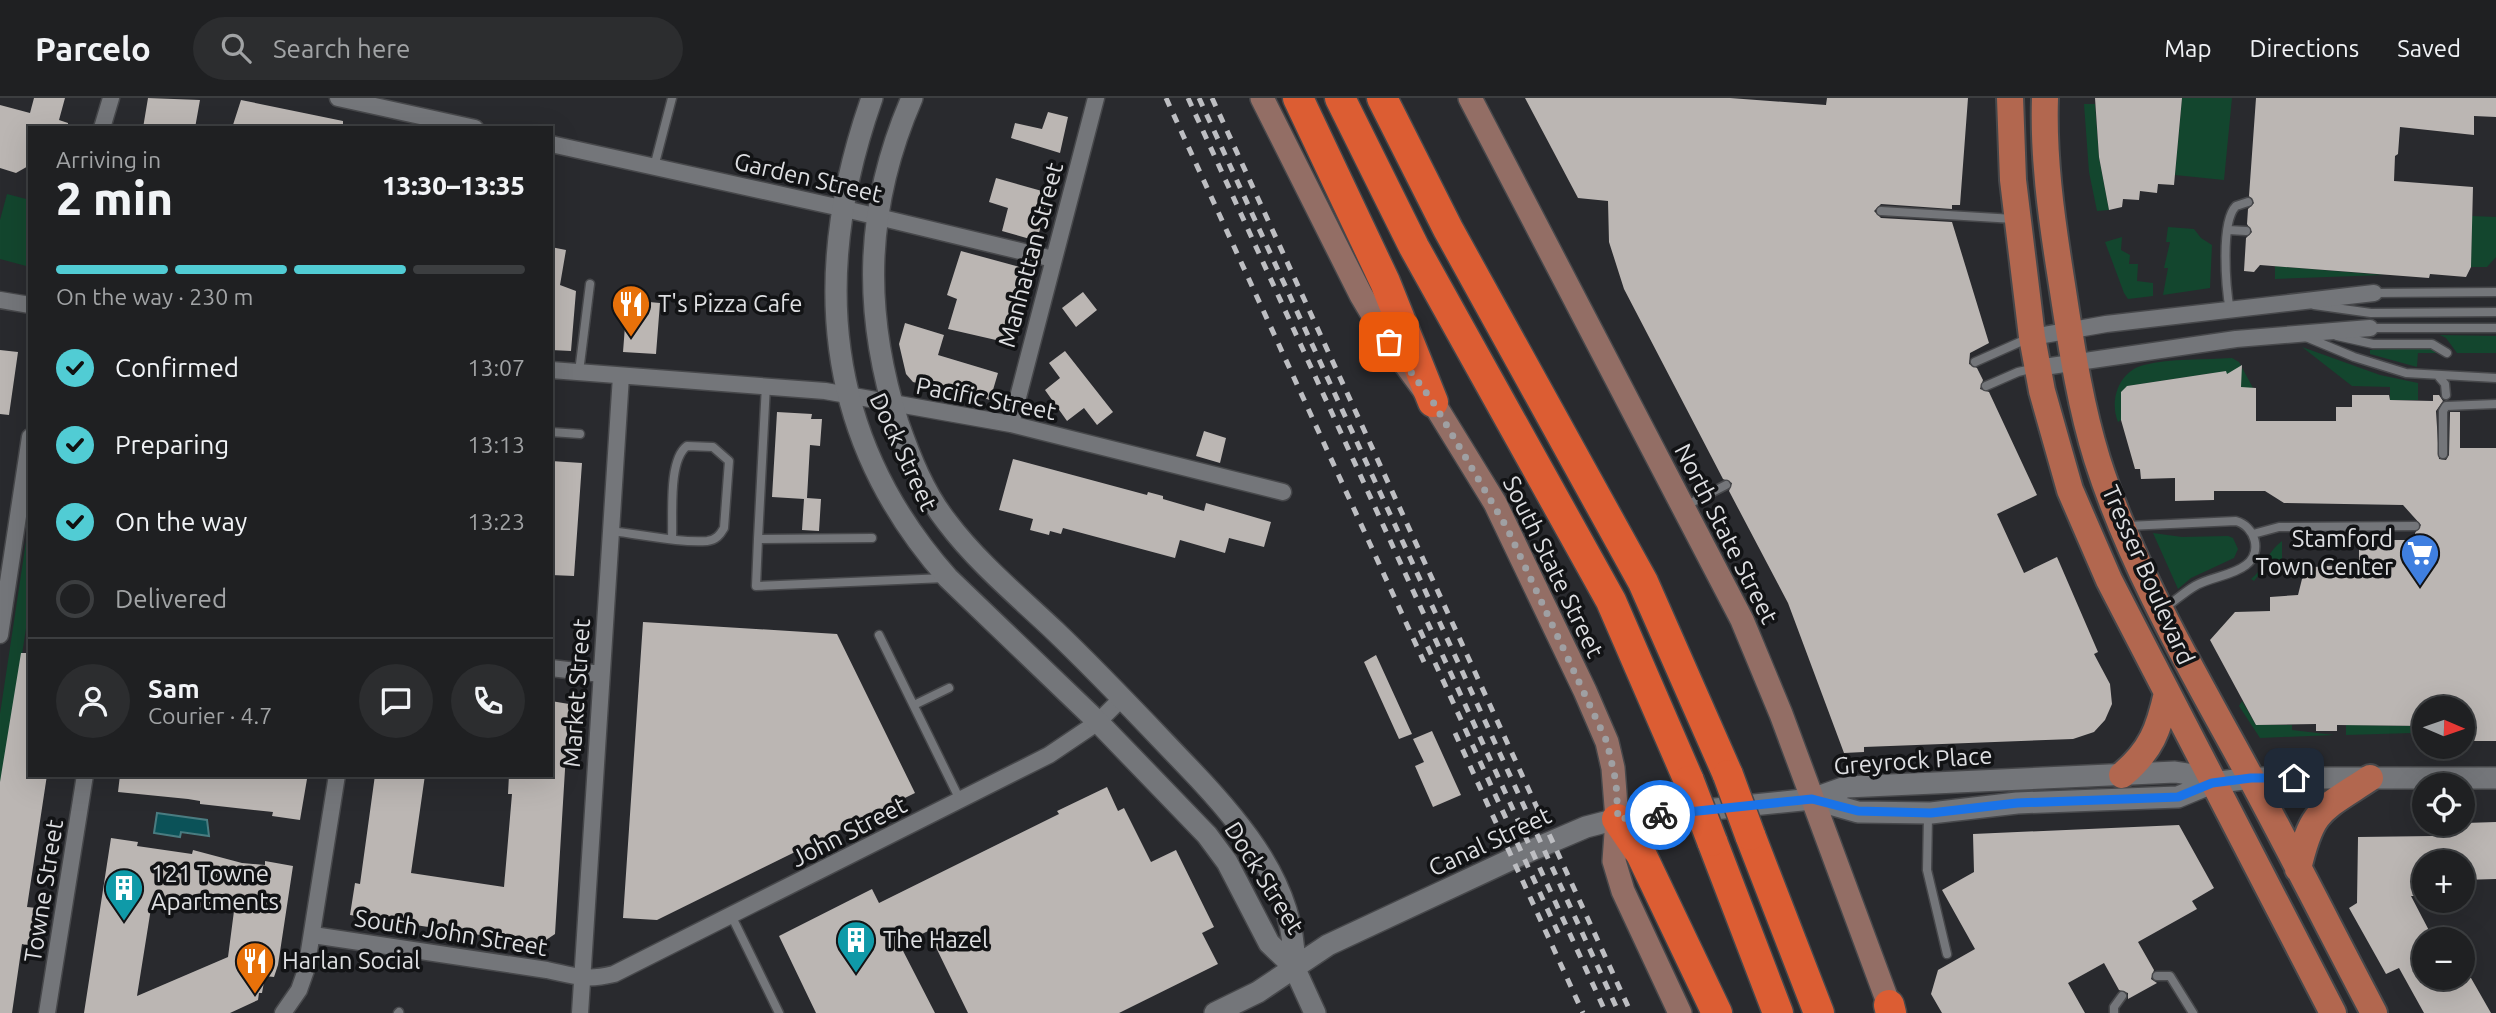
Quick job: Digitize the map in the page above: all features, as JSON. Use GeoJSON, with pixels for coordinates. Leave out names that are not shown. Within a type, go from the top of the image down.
{"type":"FeatureCollection","features":[{"type":"Feature","properties":{"kind":"highway"},"geometry":{"type":"LineString","coordinates":[[1298,98],[1385,282],[1433,402]]}},
{"type":"Feature","properties":{"kind":"highway"},"geometry":{"type":"LineString","coordinates":[[1340,98],[1414,247],[1611,601],[1689,781],[1778,1013]]}},
{"type":"Feature","properties":{"kind":"highway"},"geometry":{"type":"LineString","coordinates":[[1382,98],[1448,229],[1643,582],[1728,775],[1819,1013]]}},
{"type":"Feature","properties":{"kind":"highway"},"geometry":{"type":"LineString","coordinates":[[1618,819],[1641,854],[1717,1013]]}},
{"type":"Feature","properties":{"kind":"main road","name":"South State Street"},"geometry":{"type":"LineString","coordinates":[[1262,98],[1322,223],[1361,295],[1389,342],[1433,402],[1495,503],[1585,691],[1611,755],[1618,819],[1614,860],[1623,891],[1680,1013]]}},
{"type":"Feature","properties":{"kind":"main road","name":"North State Street"},"geometry":{"type":"LineString","coordinates":[[1470,98],[1685,506],[1742,620],[1812,799],[1890,1011]]}},
{"type":"Feature","properties":{"kind":"main road","name":"Tresser Boulevard"},"geometry":{"type":"LineString","coordinates":[[2010,98],[2018,219],[2037,368],[2060,457],[2082,521],[2212,783],[2333,1013]]}},
{"type":"Feature","properties":{"kind":"main road","name":"Tresser Boulevard"},"geometry":{"type":"LineString","coordinates":[[2045,98],[2049,195],[2074,362],[2097,456],[2123,526],[2161,611],[2374,1013]]}},
{"type":"Feature","properties":{"kind":"main road"},"geometry":{"type":"LineString","coordinates":[[2122,775],[2141,760],[2151,746],[2158,731],[2167,693]]}},
{"type":"Feature","properties":{"kind":"main road"},"geometry":{"type":"LineString","coordinates":[[2298,869],[2310,823],[2325,808],[2370,778]]}},
{"type":"Feature","properties":{"kind":"street"},"geometry":{"type":"LineString","coordinates":[[103,126],[111,98]]}},
{"type":"Feature","properties":{"kind":"street"},"geometry":{"type":"LineString","coordinates":[[338,98],[466,126]]}},
{"type":"Feature","properties":{"kind":"street","name":"Dock Street"},"geometry":{"type":"LineString","coordinates":[[872,98],[841,208],[835,287],[840,358],[847,396],[891,500],[926,553],[948,578],[1098,722],[1207,835],[1227,862],[1269,943],[1294,967]]}},
{"type":"Feature","properties":{"kind":"street","name":"Dock Street"},"geometry":{"type":"LineString","coordinates":[[912,98],[885,170],[876,216],[873,269],[879,353],[892,404],[917,471],[947,522],[1221,800],[1248,835],[1291,921],[1295,940],[1294,967]]}},
{"type":"Feature","properties":{"kind":"street","name":"Manhattan Street"},"geometry":{"type":"LineString","coordinates":[[1011,424],[1096,98]]}},
{"type":"Feature","properties":{"kind":"street","name":"Garden Street"},"geometry":{"type":"LineString","coordinates":[[553,144],[1053,258]]}},
{"type":"Feature","properties":{"kind":"street"},"geometry":{"type":"LineString","coordinates":[[2032,337],[2069,330],[2374,293]]}},
{"type":"Feature","properties":{"kind":"street"},"geometry":{"type":"LineString","coordinates":[[0,300],[28,305]]}},
{"type":"Feature","properties":{"kind":"street"},"geometry":{"type":"LineString","coordinates":[[2230,311],[2236,339]]}},
{"type":"Feature","properties":{"kind":"street"},"geometry":{"type":"LineString","coordinates":[[2037,368],[2236,339],[2317,331],[2371,320]]}},
{"type":"Feature","properties":{"kind":"street","name":"Pacific Street"},"geometry":{"type":"LineString","coordinates":[[553,370],[766,385],[847,396],[1011,424],[1283,492]]}},
{"type":"Feature","properties":{"kind":"street","name":"Market Street"},"geometry":{"type":"LineString","coordinates":[[580,1013],[621,376]]}},
{"type":"Feature","properties":{"kind":"street"},"geometry":{"type":"LineString","coordinates":[[0,635],[28,459]]}},
{"type":"Feature","properties":{"kind":"street"},"geometry":{"type":"LineString","coordinates":[[553,668],[601,674]]}},
{"type":"Feature","properties":{"kind":"street","name":"John Street"},"geometry":{"type":"LineString","coordinates":[[582,979],[625,970],[961,802],[1049,755],[1098,722],[1122,698]]}},
{"type":"Feature","properties":{"kind":"street","name":"Greyrock Place"},"geometry":{"type":"LineString","coordinates":[[1812,799],[1839,788],[2178,772],[2212,783]]}},
{"type":"Feature","properties":{"kind":"street","name":"Towne Street"},"geometry":{"type":"LineString","coordinates":[[47,1013],[85,777]]}},
{"type":"Feature","properties":{"kind":"street"},"geometry":{"type":"LineString","coordinates":[[283,1013],[299,990],[313,935],[337,777]]}},
{"type":"Feature","properties":{"kind":"street","name":"Greyrock Place"},"geometry":{"type":"LineString","coordinates":[[1812,799],[1858,811],[1928,813],[2017,803],[2178,797],[2212,783],[2251,778],[2496,778]]}},
{"type":"Feature","properties":{"kind":"street","name":"Canal Street"},"geometry":{"type":"LineString","coordinates":[[1216,1013],[1258,992],[1328,946],[1586,827],[1618,819],[1812,799]]}},
{"type":"Feature","properties":{"kind":"street","name":"South John Street"},"geometry":{"type":"LineString","coordinates":[[313,935],[547,970],[582,979]]}},
{"type":"Feature","properties":{"kind":"street"},"geometry":{"type":"LineString","coordinates":[[1294,967],[1315,1013]]}},
{"type":"Feature","properties":{"kind":"lane"},"geometry":{"type":"LineString","coordinates":[[654,167],[672,98]]}},
{"type":"Feature","properties":{"kind":"lane"},"geometry":{"type":"LineString","coordinates":[[2230,311],[2225,285],[2229,219],[2236,206],[2248,202]]}},
{"type":"Feature","properties":{"kind":"lane"},"geometry":{"type":"LineString","coordinates":[[1881,211],[2018,219]]}},
{"type":"Feature","properties":{"kind":"lane"},"geometry":{"type":"LineString","coordinates":[[2228,230],[2246,231]]}},
{"type":"Feature","properties":{"kind":"lane"},"geometry":{"type":"LineString","coordinates":[[579,372],[590,284]]}},
{"type":"Feature","properties":{"kind":"lane"},"geometry":{"type":"LineString","coordinates":[[2374,293],[2496,292]]}},
{"type":"Feature","properties":{"kind":"lane"},"geometry":{"type":"LineString","coordinates":[[2289,302],[2371,320],[2496,328]]}},
{"type":"Feature","properties":{"kind":"lane"},"geometry":{"type":"LineString","coordinates":[[2371,320],[2496,312]]}},
{"type":"Feature","properties":{"kind":"lane"},"geometry":{"type":"LineString","coordinates":[[2317,331],[2373,344],[2437,345],[2447,353]]}},
{"type":"Feature","properties":{"kind":"lane"},"geometry":{"type":"LineString","coordinates":[[2295,333],[2387,369],[2439,377],[2496,378]]}},
{"type":"Feature","properties":{"kind":"lane"},"geometry":{"type":"LineString","coordinates":[[1975,362],[2032,337]]}},
{"type":"Feature","properties":{"kind":"lane"},"geometry":{"type":"LineString","coordinates":[[1986,386],[2018,372],[2037,368]]}},
{"type":"Feature","properties":{"kind":"lane"},"geometry":{"type":"LineString","coordinates":[[2439,377],[2445,384],[2446,395]]}},
{"type":"Feature","properties":{"kind":"lane"},"geometry":{"type":"LineString","coordinates":[[766,385],[756,586],[948,578]]}},
{"type":"Feature","properties":{"kind":"lane"},"geometry":{"type":"LineString","coordinates":[[2443,454],[2443,411],[2446,406],[2496,404]]}},
{"type":"Feature","properties":{"kind":"lane"},"geometry":{"type":"LineString","coordinates":[[553,432],[580,434]]}},
{"type":"Feature","properties":{"kind":"lane"},"geometry":{"type":"LineString","coordinates":[[610,531],[672,538],[709,541],[718,537],[724,528],[729,461],[713,447],[687,446],[679,452],[675,464],[672,538]]}},
{"type":"Feature","properties":{"kind":"lane"},"geometry":{"type":"LineString","coordinates":[[1685,506],[1726,485]]}},
{"type":"Feature","properties":{"kind":"lane"},"geometry":{"type":"LineString","coordinates":[[2123,526],[2236,522],[2245,524],[2253,534],[2254,553],[2246,565],[2194,586],[2161,611]]}},
{"type":"Feature","properties":{"kind":"lane"},"geometry":{"type":"LineString","coordinates":[[2253,534],[2279,527],[2416,526]]}},
{"type":"Feature","properties":{"kind":"lane"},"geometry":{"type":"LineString","coordinates":[[758,539],[872,538]]}},
{"type":"Feature","properties":{"kind":"lane"},"geometry":{"type":"LineString","coordinates":[[879,635],[961,802]]}},
{"type":"Feature","properties":{"kind":"lane"},"geometry":{"type":"LineString","coordinates":[[914,705],[949,688]]}},
{"type":"Feature","properties":{"kind":"lane"},"geometry":{"type":"LineString","coordinates":[[1928,813],[1927,870],[1947,954]]}},
{"type":"Feature","properties":{"kind":"lane"},"geometry":{"type":"LineString","coordinates":[[732,916],[779,1013]]}},
{"type":"Feature","properties":{"kind":"lane"},"geometry":{"type":"LineString","coordinates":[[2157,976],[2170,976],[2193,1013]]}},
{"type":"Feature","properties":{"kind":"lane"},"geometry":{"type":"LineString","coordinates":[[2114,1013],[2114,1007],[2122,996]]}},
{"type":"Feature","properties":{"kind":"green space"},"geometry":{"type":"Polygon","coordinates":[[[2182,98],[2232,98],[2224,180],[2175,175],[2182,98]]]}},
{"type":"Feature","properties":{"kind":"green space"},"geometry":{"type":"Polygon","coordinates":[[[2084,104],[2095,104],[2099,157],[2109,210],[2097,211],[2089,172],[2084,104]]]}},
{"type":"Feature","properties":{"kind":"green space"},"geometry":{"type":"Polygon","coordinates":[[[7,194],[28,199],[28,266],[0,259],[0,220],[7,194]]]}},
{"type":"Feature","properties":{"kind":"green space"},"geometry":{"type":"Polygon","coordinates":[[[2472,216],[2496,217],[2496,257],[2487,267],[2471,267],[2472,216]]]}},
{"type":"Feature","properties":{"kind":"green space"},"geometry":{"type":"Polygon","coordinates":[[[2168,227],[2194,229],[2212,245],[2210,288],[2163,295],[2168,268],[2164,268],[2170,242],[2166,242],[2168,227]]]}},
{"type":"Feature","properties":{"kind":"green space"},"geometry":{"type":"Polygon","coordinates":[[[2122,237],[2121,250],[2130,255],[2129,264],[2138,264],[2137,281],[2153,283],[2153,296],[2128,299],[2124,293],[2105,242],[2122,237]]]}},
{"type":"Feature","properties":{"kind":"green space"},"geometry":{"type":"Polygon","coordinates":[[[2275,266],[2384,275],[2275,279],[2275,266]]]}},
{"type":"Feature","properties":{"kind":"green space"},"geometry":{"type":"Polygon","coordinates":[[[2440,335],[2496,336],[2496,353],[2457,353],[2446,338],[2440,335]]]}},
{"type":"Feature","properties":{"kind":"green space"},"geometry":{"type":"Polygon","coordinates":[[[2302,347],[2380,375],[2418,383],[2418,400],[2390,400],[2390,387],[2352,386],[2302,347]]]}},
{"type":"Feature","properties":{"kind":"green space"},"geometry":{"type":"Polygon","coordinates":[[[2426,347],[2442,353],[2418,353],[2417,367],[2370,354],[2370,350],[2426,347]]]}},
{"type":"Feature","properties":{"kind":"green space"},"geometry":{"type":"Polygon","coordinates":[[[2232,358],[2239,362],[2253,388],[2214,388],[2213,373],[2128,386],[2121,392],[2121,420],[2118,422],[2115,405],[2118,388],[2122,380],[2135,368],[2165,361],[2232,358]]]}},
{"type":"Feature","properties":{"kind":"green space"},"geometry":{"type":"Polygon","coordinates":[[[28,528],[28,615],[0,799],[0,714],[28,528]]]}},
{"type":"Feature","properties":{"kind":"green space"},"geometry":{"type":"Polygon","coordinates":[[[2153,533],[2182,537],[2228,536],[2233,538],[2238,549],[2234,558],[2191,578],[2178,589],[2153,533]]]}},
{"type":"Feature","properties":{"kind":"green space"},"geometry":{"type":"Polygon","coordinates":[[[2282,541],[2282,561],[2268,563],[2254,581],[2251,579],[2273,550],[2282,541]]]}},
{"type":"Feature","properties":{"kind":"green space"},"geometry":{"type":"Polygon","coordinates":[[[2242,701],[2256,725],[2292,725],[2292,730],[2334,735],[2260,738],[2239,706],[2242,701]]]}},
{"type":"Feature","properties":{"kind":"green space"},"geometry":{"type":"Polygon","coordinates":[[[2346,725],[2411,726],[2412,733],[2346,735],[2346,725]]]}},
{"type":"Feature","properties":{"kind":"water"},"geometry":{"type":"Polygon","coordinates":[[[157,813],[207,820],[209,836],[181,832],[180,837],[154,833],[157,813]]]}},
{"type":"Feature","properties":{"kind":"building"},"geometry":{"type":"Polygon","coordinates":[[[34,98],[65,98],[59,120],[68,123],[68,126],[28,126],[28,166],[16,173],[0,168],[0,105],[30,113],[34,98]]]}},
{"type":"Feature","properties":{"kind":"building"},"geometry":{"type":"Polygon","coordinates":[[[148,98],[200,100],[195,126],[143,126],[148,98]]]}},
{"type":"Feature","properties":{"kind":"building"},"geometry":{"type":"Polygon","coordinates":[[[1525,98],[1730,98],[1826,105],[1827,98],[1968,98],[1960,205],[1952,205],[1952,209],[1881,204],[1874,211],[1881,218],[1952,222],[1989,343],[1970,353],[1969,364],[1977,368],[1983,380],[1980,389],[1989,392],[2037,495],[1997,514],[2024,573],[2057,557],[2098,652],[2094,654],[2110,684],[2112,704],[2105,720],[2094,732],[2073,739],[1864,747],[1864,752],[1844,753],[1788,603],[1729,491],[1732,483],[1723,479],[1624,289],[1609,242],[1608,201],[1578,198],[1525,98]]]}},
{"type":"Feature","properties":{"kind":"building"},"geometry":{"type":"Polygon","coordinates":[[[2095,98],[2182,98],[2174,185],[2158,184],[2157,193],[2140,191],[2139,200],[2123,199],[2122,207],[2109,210],[2099,157],[2095,98]]]}},
{"type":"Feature","properties":{"kind":"building"},"geometry":{"type":"Polygon","coordinates":[[[2256,98],[2496,98],[2496,117],[2474,116],[2474,135],[2400,127],[2398,154],[2395,156],[2394,181],[2473,187],[2471,267],[2466,277],[2430,274],[2429,278],[2260,265],[2254,272],[2244,271],[2246,238],[2252,232],[2247,224],[2248,209],[2254,203],[2249,196],[2256,98]]]}},
{"type":"Feature","properties":{"kind":"building"},"geometry":{"type":"Polygon","coordinates":[[[241,100],[343,121],[343,126],[233,126],[241,100]]]}},
{"type":"Feature","properties":{"kind":"building"},"geometry":{"type":"Polygon","coordinates":[[[1048,112],[1068,117],[1060,153],[1011,138],[1015,123],[1042,129],[1048,112]]]}},
{"type":"Feature","properties":{"kind":"building"},"geometry":{"type":"Polygon","coordinates":[[[996,178],[1049,193],[1037,241],[1002,231],[1008,208],[989,202],[996,178]]]}},
{"type":"Feature","properties":{"kind":"building"},"geometry":{"type":"Polygon","coordinates":[[[553,247],[566,250],[560,285],[576,291],[571,351],[553,350],[553,247]]]}},
{"type":"Feature","properties":{"kind":"building"},"geometry":{"type":"Polygon","coordinates":[[[961,251],[1027,269],[1009,343],[948,329],[957,299],[947,295],[961,251]]]}},
{"type":"Feature","properties":{"kind":"building"},"geometry":{"type":"Polygon","coordinates":[[[1083,292],[1097,310],[1076,327],[1062,308],[1083,292]]]}},
{"type":"Feature","properties":{"kind":"building"},"geometry":{"type":"Polygon","coordinates":[[[627,300],[660,303],[656,354],[623,352],[627,300]]]}},
{"type":"Feature","properties":{"kind":"building"},"geometry":{"type":"Polygon","coordinates":[[[905,323],[944,335],[938,355],[998,373],[990,400],[931,382],[929,386],[913,382],[906,374],[899,344],[905,323]]]}},
{"type":"Feature","properties":{"kind":"building"},"geometry":{"type":"Polygon","coordinates":[[[0,350],[18,352],[9,415],[0,414],[0,350]]]}},
{"type":"Feature","properties":{"kind":"building"},"geometry":{"type":"Polygon","coordinates":[[[1065,351],[1113,412],[1097,425],[1084,408],[1067,421],[1045,390],[1060,378],[1049,363],[1065,351]]]}},
{"type":"Feature","properties":{"kind":"building"},"geometry":{"type":"Polygon","coordinates":[[[2242,365],[2241,387],[2256,388],[2256,421],[2336,421],[2336,407],[2352,407],[2352,395],[2389,395],[2390,400],[2433,401],[2433,395],[2439,395],[2443,401],[2436,411],[2439,459],[2446,460],[2449,455],[2450,412],[2460,412],[2460,448],[2496,448],[2496,741],[2475,741],[2475,696],[2412,696],[2412,726],[2337,725],[2337,731],[2316,731],[2316,724],[2256,725],[2210,640],[2235,612],[2270,611],[2270,597],[2298,595],[2302,579],[2313,567],[2359,564],[2359,547],[2387,546],[2387,540],[2415,540],[2415,533],[2421,525],[2403,505],[2284,503],[2265,491],[2214,491],[2214,500],[2175,501],[2175,478],[2141,479],[2140,469],[2135,469],[2121,420],[2121,392],[2127,386],[2226,371],[2227,374],[2242,365]]]}},
{"type":"Feature","properties":{"kind":"building"},"geometry":{"type":"Polygon","coordinates":[[[777,412],[812,414],[811,419],[822,419],[820,446],[810,445],[807,498],[821,499],[819,531],[802,530],[804,499],[772,497],[777,412]]]}},
{"type":"Feature","properties":{"kind":"building"},"geometry":{"type":"Polygon","coordinates":[[[1204,431],[1226,438],[1220,463],[1196,456],[1204,431]]]}},
{"type":"Feature","properties":{"kind":"building"},"geometry":{"type":"Polygon","coordinates":[[[1013,459],[1147,495],[1148,492],[1163,496],[1163,499],[1204,511],[1206,503],[1271,522],[1264,547],[1229,538],[1225,553],[1180,540],[1175,558],[1063,528],[1061,534],[1050,531],[1049,535],[1030,530],[1033,519],[999,510],[1013,459]]]}},
{"type":"Feature","properties":{"kind":"building"},"geometry":{"type":"Polygon","coordinates":[[[553,461],[582,463],[574,576],[553,575],[553,461]]]}},
{"type":"Feature","properties":{"kind":"building"},"geometry":{"type":"Polygon","coordinates":[[[643,622],[837,634],[915,793],[657,920],[623,918],[643,622]]]}},
{"type":"Feature","properties":{"kind":"building"},"geometry":{"type":"Polygon","coordinates":[[[21,653],[28,653],[28,777],[47,777],[27,907],[37,908],[31,946],[22,944],[12,1013],[0,1013],[0,782],[21,653]]]}},
{"type":"Feature","properties":{"kind":"building"},"geometry":{"type":"Polygon","coordinates":[[[1376,655],[1412,734],[1399,739],[1364,662],[1376,655]]]}},
{"type":"Feature","properties":{"kind":"building"},"geometry":{"type":"Polygon","coordinates":[[[553,701],[569,704],[555,934],[540,944],[350,915],[355,883],[360,884],[375,777],[425,777],[411,873],[504,887],[512,794],[508,794],[509,777],[553,777],[553,701]]]}},
{"type":"Feature","properties":{"kind":"building"},"geometry":{"type":"Polygon","coordinates":[[[1432,731],[1461,795],[1433,807],[1415,766],[1424,762],[1413,739],[1432,731]]]}},
{"type":"Feature","properties":{"kind":"building","name":"121 Towne Apartments"},"geometry":{"type":"Polygon","coordinates":[[[120,777],[307,779],[300,820],[272,816],[273,812],[118,792],[120,777]]]}},
{"type":"Feature","properties":{"kind":"building"},"geometry":{"type":"Polygon","coordinates":[[[1107,787],[1118,811],[1124,808],[1151,862],[1176,850],[1214,927],[1202,933],[1218,964],[1119,1013],[968,1013],[928,931],[900,945],[935,1013],[816,1013],[779,936],[872,889],[879,903],[1059,814],[1057,811],[1107,787]]]}},
{"type":"Feature","properties":{"kind":"building"},"geometry":{"type":"Polygon","coordinates":[[[2496,822],[2496,879],[2475,880],[2475,850],[2412,850],[2412,913],[2420,913],[2427,927],[2412,927],[2412,990],[2475,990],[2475,985],[2491,1013],[2424,1013],[2399,968],[2386,974],[2349,908],[2357,903],[2358,837],[2475,836],[2475,823],[2496,822]]]}},
{"type":"Feature","properties":{"kind":"building"},"geometry":{"type":"Polygon","coordinates":[[[2179,825],[2214,888],[2192,901],[2197,909],[2138,942],[2154,970],[2151,979],[2157,983],[2128,999],[2128,993],[2119,990],[2104,963],[2068,983],[2085,1013],[1942,1013],[1931,994],[1938,970],[1975,949],[1942,890],[1974,872],[1973,834],[2179,825]]]}},
{"type":"Feature","properties":{"kind":"building","name":"121 Towne Apartments"},"geometry":{"type":"Polygon","coordinates":[[[111,838],[138,842],[137,846],[192,854],[193,850],[242,863],[265,865],[265,861],[293,866],[278,965],[274,977],[265,976],[258,1000],[230,1013],[84,1013],[111,838]],[[152,902],[137,996],[228,957],[234,911],[152,902]]]}},
{"type":"Feature","properties":{"kind":"railway"},"geometry":{"type":"LineString","coordinates":[[1166,98],[1424,662]]}},
{"type":"Feature","properties":{"kind":"railway"},"geometry":{"type":"LineString","coordinates":[[1188,98],[1606,1013]]}},
{"type":"Feature","properties":{"kind":"railway"},"geometry":{"type":"LineString","coordinates":[[1199,98],[1619,1013]]}},
{"type":"Feature","properties":{"kind":"railway"},"geometry":{"type":"LineString","coordinates":[[1212,98],[1631,1013]]}},
{"type":"Feature","properties":{"kind":"railway"},"geometry":{"type":"LineString","coordinates":[[1420,630],[1561,939]]}},
{"type":"Feature","properties":{"kind":"railway"},"geometry":{"type":"LineString","coordinates":[[1455,733],[1583,1013]]}},
{"type":"Feature","properties":{"kind":"way so far"},"geometry":{"type":"LineString","coordinates":[[1389,342],[1433,402],[1495,503],[1607,742],[1616,782],[1618,819],[1660,815]]}},
{"type":"Feature","properties":{"kind":"place","name":"T's Pizza Cafe"},"geometry":{"type":"Point","coordinates":[631,338]}},
{"type":"Feature","properties":{"kind":"place","name":"Stamford Town Center"},"geometry":{"type":"Point","coordinates":[2420,587]}},
{"type":"Feature","properties":{"kind":"place","name":"121 Towne Apartments"},"geometry":{"type":"Point","coordinates":[124,922]}},
{"type":"Feature","properties":{"kind":"place","name":"The Hazel"},"geometry":{"type":"Point","coordinates":[856,974]}},
{"type":"Feature","properties":{"kind":"place","name":"Harlan Social"},"geometry":{"type":"Point","coordinates":[255,995]}},
{"type":"Feature","properties":{"kind":"route"},"geometry":{"type":"LineString","coordinates":[[1660,815],[1812,799],[1858,811],[1931,813],[1987,809],[2017,803],[2178,797],[2196,792],[2212,783],[2251,778],[2294,778]]}}]}
